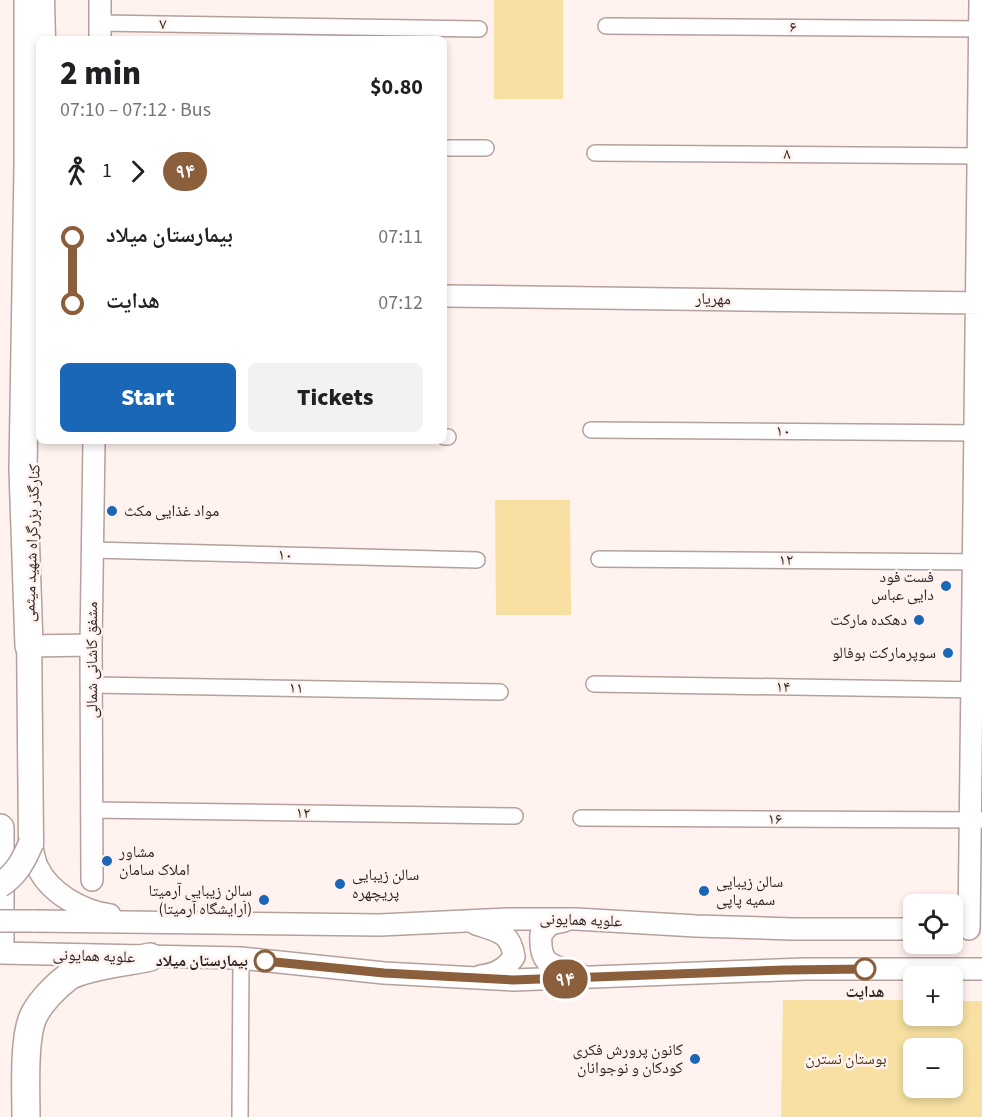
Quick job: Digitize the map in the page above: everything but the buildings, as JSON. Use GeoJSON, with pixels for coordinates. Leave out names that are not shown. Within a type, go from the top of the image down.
{"type":"FeatureCollection","features":[{"type":"Feature","properties":{"kind":"highway"},"geometry":{"type":"LineString","coordinates":[[28,0],[23,470],[28,646]]}},
{"type":"Feature","properties":{"kind":"highway"},"geometry":{"type":"LineString","coordinates":[[0,828],[0,940]]}},
{"type":"Feature","properties":{"kind":"highway"},"geometry":{"type":"LineString","coordinates":[[26,1117],[27,1050],[33,1016],[46,998],[69,976],[85,970],[150,957]]}},
{"type":"Feature","properties":{"kind":"main road"},"geometry":{"type":"LineString","coordinates":[[42,0],[43,36]]}},
{"type":"Feature","properties":{"kind":"main road"},"geometry":{"type":"LineString","coordinates":[[100,0],[100,31]]}},
{"type":"Feature","properties":{"kind":"main road"},"geometry":{"type":"LineString","coordinates":[[968,929],[976,820],[980,0]]}},
{"type":"Feature","properties":{"kind":"main road","name":"مهریار"},"geometry":{"type":"LineString","coordinates":[[447,296],[980,303]]}},
{"type":"Feature","properties":{"kind":"main road","name":"کنارگذر بزرگراه شهید میثمی"},"geometry":{"type":"LineString","coordinates":[[31,843],[28,646],[36,418]]}},
{"type":"Feature","properties":{"kind":"main road","name":"مشفق کاشانی شمالی"},"geometry":{"type":"LineString","coordinates":[[92,880],[91,645],[94,444]]}},
{"type":"Feature","properties":{"kind":"main road"},"geometry":{"type":"LineString","coordinates":[[28,646],[91,645]]}},
{"type":"Feature","properties":{"kind":"main road"},"geometry":{"type":"LineString","coordinates":[[0,885],[7,881],[22,863],[31,843]]}},
{"type":"Feature","properties":{"kind":"main road"},"geometry":{"type":"LineString","coordinates":[[31,843],[38,867],[50,885],[69,900],[99,914],[155,923]]}},
{"type":"Feature","properties":{"kind":"main road"},"geometry":{"type":"LineString","coordinates":[[576,918],[550,924],[541,934],[540,951],[546,961],[557,967],[594,978]]}},
{"type":"Feature","properties":{"kind":"main road","name":"علویه همایونی"},"geometry":{"type":"LineString","coordinates":[[0,921],[380,925],[576,918],[706,927],[903,929]]}},
{"type":"Feature","properties":{"kind":"main road"},"geometry":{"type":"LineString","coordinates":[[464,921],[505,935],[513,944],[514,957],[506,968],[492,974],[469,978]]}},
{"type":"Feature","properties":{"kind":"main road","name":"علویه همایونی"},"geometry":{"type":"LineString","coordinates":[[0,953],[241,958],[384,973],[513,980],[805,969],[982,969]]}},
{"type":"Feature","properties":{"kind":"street","name":"۶"},"geometry":{"type":"LineString","coordinates":[[606,26],[981,29]]}},
{"type":"Feature","properties":{"kind":"street","name":"۷"},"geometry":{"type":"LineString","coordinates":[[100,31],[479,29]]}},
{"type":"Feature","properties":{"kind":"street"},"geometry":{"type":"LineString","coordinates":[[447,148],[486,148]]}},
{"type":"Feature","properties":{"kind":"street","name":"۸"},"geometry":{"type":"LineString","coordinates":[[595,153],[980,156]]}},
{"type":"Feature","properties":{"kind":"street","name":"۱۰"},"geometry":{"type":"LineString","coordinates":[[591,430],[979,433]]}},
{"type":"Feature","properties":{"kind":"street","name":"۱۰"},"geometry":{"type":"LineString","coordinates":[[93,550],[477,560]]}},
{"type":"Feature","properties":{"kind":"street","name":"۱۲"},"geometry":{"type":"LineString","coordinates":[[599,559],[978,562]]}},
{"type":"Feature","properties":{"kind":"street","name":"۱۴"},"geometry":{"type":"LineString","coordinates":[[594,684],[977,690]]}},
{"type":"Feature","properties":{"kind":"street","name":"۱۱"},"geometry":{"type":"LineString","coordinates":[[92,685],[500,692]]}},
{"type":"Feature","properties":{"kind":"street","name":"۱۲"},"geometry":{"type":"LineString","coordinates":[[91,810],[515,816]]}},
{"type":"Feature","properties":{"kind":"street","name":"۱۶"},"geometry":{"type":"LineString","coordinates":[[581,818],[976,820]]}},
{"type":"Feature","properties":{"kind":"street"},"geometry":{"type":"LineString","coordinates":[[240,1117],[241,958]]}},
{"type":"Feature","properties":{"kind":"green space"},"geometry":{"type":"Polygon","coordinates":[[[494,0],[563,0],[563,99],[494,99],[494,0]]]}},
{"type":"Feature","properties":{"kind":"green space"},"geometry":{"type":"Polygon","coordinates":[[[495,500],[570,500],[571,615],[496,615],[495,500]]]}},
{"type":"Feature","properties":{"kind":"green space","name":"بوستان نسترن"},"geometry":{"type":"Polygon","coordinates":[[[783,1000],[903,1000],[903,1026],[963,1026],[963,1001],[982,1001],[982,1117],[781,1117],[783,1000]]]}},
{"type":"Feature","properties":{"kind":"bus line","name":"۹۴"},"geometry":{"type":"LineString","coordinates":[[265,961],[384,973],[513,980],[865,969]]}},
{"type":"Feature","properties":{"kind":"place","name":"مواد غذایی مکث"},"geometry":{"type":"Point","coordinates":[112,511]}},
{"type":"Feature","properties":{"kind":"place","name":"فست فود دایی عباس"},"geometry":{"type":"Point","coordinates":[946,586]}},
{"type":"Feature","properties":{"kind":"place","name":"دهکده مارکت"},"geometry":{"type":"Point","coordinates":[919,620]}},
{"type":"Feature","properties":{"kind":"place","name":"سوپرمارکت بوفالو"},"geometry":{"type":"Point","coordinates":[948,653]}},
{"type":"Feature","properties":{"kind":"place","name":"مشاور املاک سامان"},"geometry":{"type":"Point","coordinates":[107,861]}},
{"type":"Feature","properties":{"kind":"place","name":"سالن زیبایی پریچهره"},"geometry":{"type":"Point","coordinates":[340,884]}},
{"type":"Feature","properties":{"kind":"place","name":"سالن زیبایی سمیه پاپی"},"geometry":{"type":"Point","coordinates":[704,891]}},
{"type":"Feature","properties":{"kind":"place","name":"سالن زیبایی آرمیتا (آرایشگاه آرمیتا)"},"geometry":{"type":"Point","coordinates":[264,900]}},
{"type":"Feature","properties":{"kind":"place","name":"بیمارستان میلاد"},"geometry":{"type":"Point","coordinates":[265,961]}},
{"type":"Feature","properties":{"kind":"place","name":"هدایت"},"geometry":{"type":"Point","coordinates":[865,969]}},
{"type":"Feature","properties":{"kind":"place","name":"کانون پرورش فکری کودکان و نوجوانان"},"geometry":{"type":"Point","coordinates":[695,1059]}}]}
